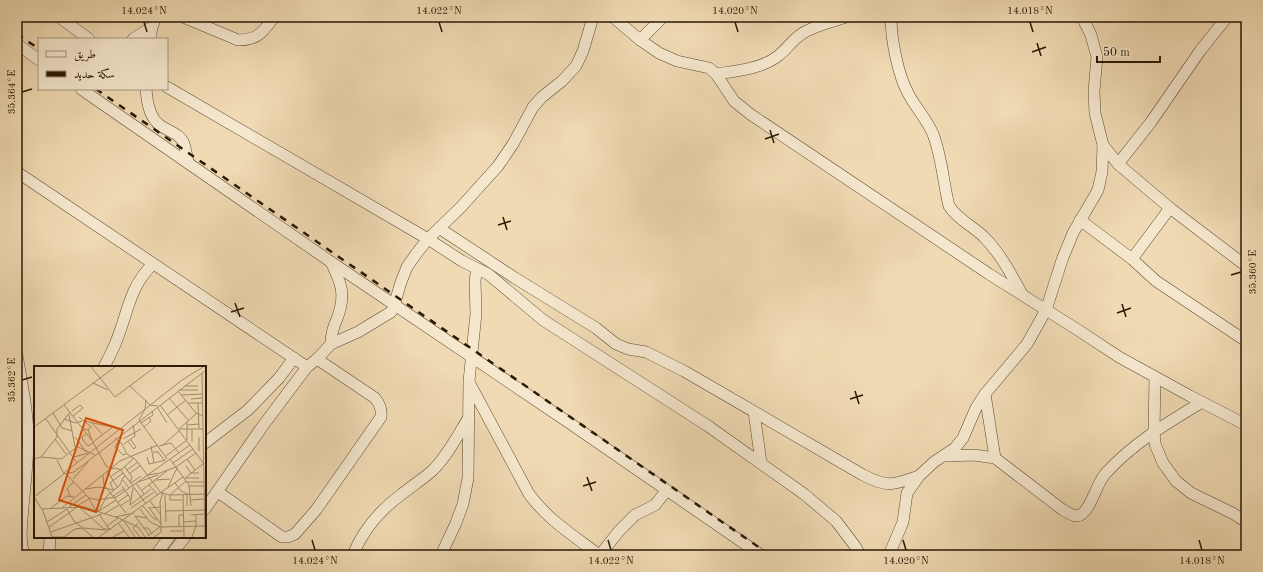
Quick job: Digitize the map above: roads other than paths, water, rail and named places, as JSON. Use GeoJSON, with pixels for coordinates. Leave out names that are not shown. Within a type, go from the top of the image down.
{"type":"FeatureCollection","features":[{"type":"Feature","properties":{"kind":"street"},"geometry":{"type":"LineString","coordinates":[[59,17],[88,38]]}},
{"type":"Feature","properties":{"kind":"street"},"geometry":{"type":"LineString","coordinates":[[183,17],[238,40],[255,38],[274,17]]}},
{"type":"Feature","properties":{"kind":"street"},"geometry":{"type":"LineString","coordinates":[[206,509],[262,427],[307,367],[331,344],[358,332],[388,315],[393,309],[407,267],[428,239],[461,207],[498,166],[513,144],[533,107],[576,66],[583,51],[593,17]]}},
{"type":"Feature","properties":{"kind":"street"},"geometry":{"type":"LineString","coordinates":[[613,17],[649,47],[670,58],[709,68],[716,74],[730,95],[743,109],[871,196],[1024,296],[1119,357],[1246,425]]}},
{"type":"Feature","properties":{"kind":"street"},"geometry":{"type":"LineString","coordinates":[[640,40],[663,17]]}},
{"type":"Feature","properties":{"kind":"street"},"geometry":{"type":"LineString","coordinates":[[716,74],[758,66],[777,57],[803,33],[846,17]]}},
{"type":"Feature","properties":{"kind":"street"},"geometry":{"type":"LineString","coordinates":[[891,17],[891,28],[900,72],[908,93],[932,133],[941,165],[949,206],[962,220],[984,236],[996,250],[1024,296]]}},
{"type":"Feature","properties":{"kind":"street"},"geometry":{"type":"LineString","coordinates":[[889,555],[903,522],[907,493],[919,476],[934,462],[946,456],[955,448],[963,438],[976,408],[1027,344],[1046,310],[1062,260],[1080,220],[1098,190],[1102,172],[1103,146],[1095,113],[1094,91],[1097,57],[1091,35],[1082,17]]}},
{"type":"Feature","properties":{"kind":"street"},"geometry":{"type":"LineString","coordinates":[[1118,164],[1151,122],[1200,52],[1227,17]]}},
{"type":"Feature","properties":{"kind":"street"},"geometry":{"type":"LineString","coordinates":[[134,38],[154,22]]}},
{"type":"Feature","properties":{"kind":"street"},"geometry":{"type":"LineString","coordinates":[[150,38],[154,22]]}},
{"type":"Feature","properties":{"kind":"street"},"geometry":{"type":"LineString","coordinates":[[17,44],[38,59]]}},
{"type":"Feature","properties":{"kind":"street"},"geometry":{"type":"LineString","coordinates":[[168,89],[495,279],[543,320],[708,426],[804,494],[836,521],[860,555]]}},
{"type":"Feature","properties":{"kind":"street"},"geometry":{"type":"LineString","coordinates":[[82,90],[331,262],[395,304],[761,555]]}},
{"type":"Feature","properties":{"kind":"street"},"geometry":{"type":"LineString","coordinates":[[146,90],[154,119],[182,140],[188,163]]}},
{"type":"Feature","properties":{"kind":"street"},"geometry":{"type":"LineString","coordinates":[[1103,146],[1118,164],[1170,208],[1246,266]]}},
{"type":"Feature","properties":{"kind":"street"},"geometry":{"type":"LineString","coordinates":[[17,172],[307,367]]}},
{"type":"Feature","properties":{"kind":"street"},"geometry":{"type":"LineString","coordinates":[[1132,260],[1170,208]]}},
{"type":"Feature","properties":{"kind":"street"},"geometry":{"type":"LineString","coordinates":[[1080,220],[1132,260],[1156,281],[1246,341]]}},
{"type":"Feature","properties":{"kind":"street"},"geometry":{"type":"LineString","coordinates":[[438,228],[596,328],[616,344],[628,349],[646,352],[656,357],[878,482],[895,484],[919,476]]}},
{"type":"Feature","properties":{"kind":"street"},"geometry":{"type":"LineString","coordinates":[[331,262],[342,290],[338,314],[332,331],[331,344]]}},
{"type":"Feature","properties":{"kind":"street"},"geometry":{"type":"LineString","coordinates":[[104,366],[116,342],[136,285],[144,272],[152,264]]}},
{"type":"Feature","properties":{"kind":"street"},"geometry":{"type":"LineString","coordinates":[[441,555],[461,510],[468,478],[469,381],[476,314],[475,280],[477,269]]}},
{"type":"Feature","properties":{"kind":"street"},"geometry":{"type":"LineString","coordinates":[[17,355],[27,416],[28,444],[21,529],[21,546],[24,555]]}},
{"type":"Feature","properties":{"kind":"street"},"geometry":{"type":"LineString","coordinates":[[206,442],[248,410],[279,378],[294,358]]}},
{"type":"Feature","properties":{"kind":"street"},"geometry":{"type":"LineString","coordinates":[[218,492],[282,537],[288,537],[295,534],[316,510],[381,417],[382,410],[380,403],[375,398],[317,359]]}},
{"type":"Feature","properties":{"kind":"street"},"geometry":{"type":"LineString","coordinates":[[1155,377],[1155,444],[1163,463],[1176,481],[1191,493],[1246,522]]}},
{"type":"Feature","properties":{"kind":"street"},"geometry":{"type":"LineString","coordinates":[[469,381],[529,494],[537,506],[547,516],[600,555],[619,531],[635,515],[655,505],[666,491]]}},
{"type":"Feature","properties":{"kind":"street"},"geometry":{"type":"LineString","coordinates":[[986,394],[995,458]]}},
{"type":"Feature","properties":{"kind":"street"},"geometry":{"type":"LineString","coordinates":[[946,456],[974,455],[995,458],[1063,510],[1074,516],[1081,516],[1086,510],[1102,479],[1116,462],[1130,449],[1154,432],[1202,402]]}},
{"type":"Feature","properties":{"kind":"street"},"geometry":{"type":"LineString","coordinates":[[754,412],[761,463]]}},
{"type":"Feature","properties":{"kind":"street"},"geometry":{"type":"LineString","coordinates":[[353,555],[357,544],[370,524],[381,511],[401,494],[419,482],[440,462],[469,417]]}},
{"type":"Feature","properties":{"kind":"street"},"geometry":{"type":"LineString","coordinates":[[24,495],[34,472]]}},
{"type":"Feature","properties":{"kind":"street"},"geometry":{"type":"LineString","coordinates":[[49,555],[50,538]]}},
{"type":"Feature","properties":{"kind":"street"},"geometry":{"type":"LineString","coordinates":[[156,555],[168,538]]}},
{"type":"Feature","properties":{"kind":"street"},"geometry":{"type":"LineString","coordinates":[[171,555],[184,538]]}},
{"type":"Feature","properties":{"kind":"railway"},"geometry":{"type":"LineString","coordinates":[[17,34],[38,48]]}},
{"type":"Feature","properties":{"kind":"railway"},"geometry":{"type":"LineString","coordinates":[[97,90],[770,555]]}}]}
